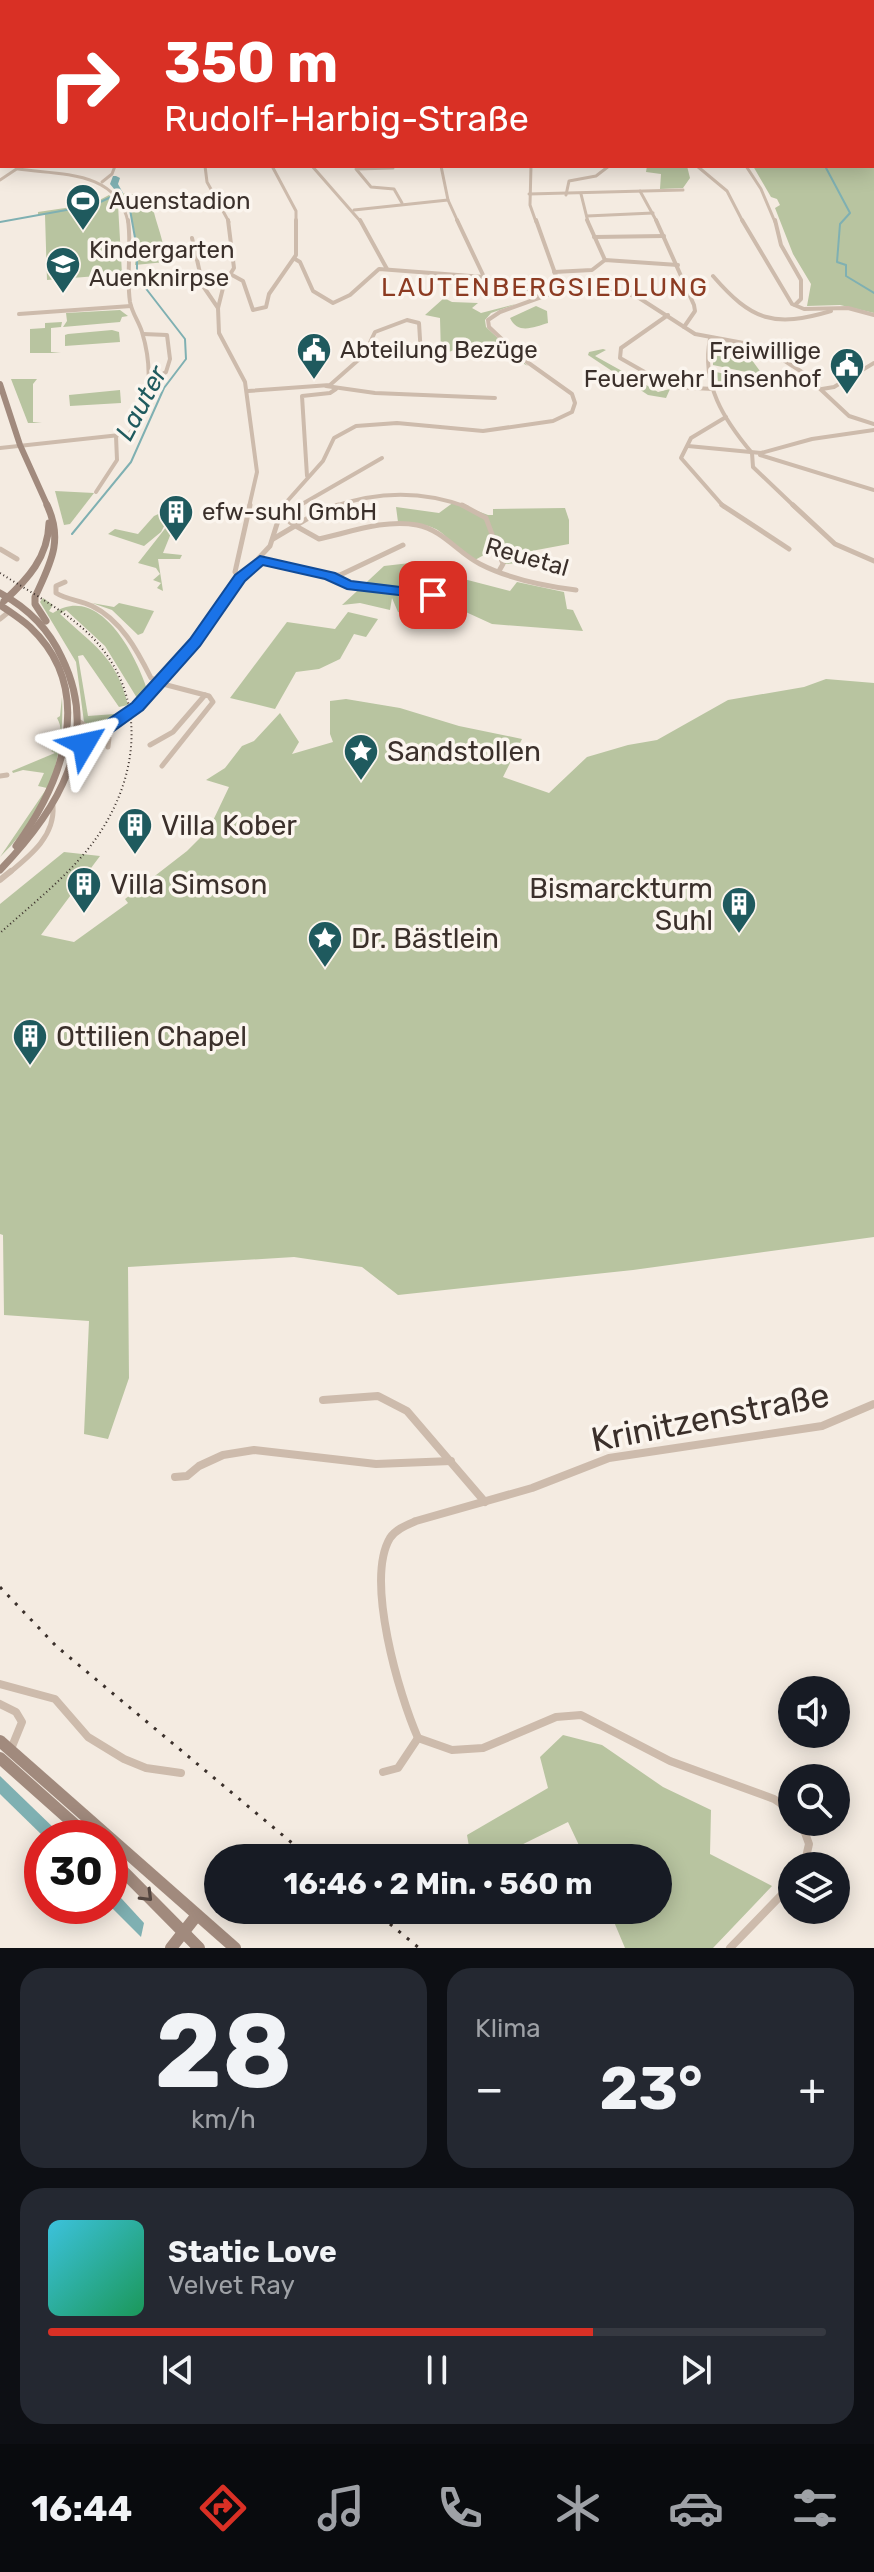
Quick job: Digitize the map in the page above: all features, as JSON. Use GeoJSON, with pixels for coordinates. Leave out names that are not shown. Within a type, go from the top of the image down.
{"type":"FeatureCollection","features":[{"type":"Feature","properties":{"kind":"main road"},"geometry":{"type":"LineString","coordinates":[[0,384],[20,445],[55,522],[57,541],[35,604],[69,656],[80,722],[67,779],[53,806],[27,843],[0,870]]}},
{"type":"Feature","properties":{"kind":"main road"},"geometry":{"type":"LineString","coordinates":[[0,862],[35,822],[53,791],[66,738],[64,686],[57,665],[34,629],[0,605],[4,595],[41,560],[49,539],[51,516]]}},
{"type":"Feature","properties":{"kind":"main road"},"geometry":{"type":"LineString","coordinates":[[10,611],[37,591]]}},
{"type":"Feature","properties":{"kind":"main road"},"geometry":{"type":"LineString","coordinates":[[4,595],[20,604],[43,626],[71,676]]}},
{"type":"Feature","properties":{"kind":"main road"},"geometry":{"type":"LineString","coordinates":[[4,1749],[38,1789],[71,1820]]}},
{"type":"Feature","properties":{"kind":"main road"},"geometry":{"type":"LineString","coordinates":[[4,1749],[235,1948]]}},
{"type":"Feature","properties":{"kind":"main road"},"geometry":{"type":"LineString","coordinates":[[128,1876],[199,1948]]}},
{"type":"Feature","properties":{"kind":"main road"},"geometry":{"type":"LineString","coordinates":[[171,1948],[197,1915]]}},
{"type":"Feature","properties":{"kind":"street"},"geometry":{"type":"LineString","coordinates":[[0,180],[18,168]]}},
{"type":"Feature","properties":{"kind":"street"},"geometry":{"type":"LineString","coordinates":[[0,448],[129,434],[146,410],[143,334],[131,306],[128,221],[123,205],[102,182],[26,168]]}},
{"type":"Feature","properties":{"kind":"street"},"geometry":{"type":"LineString","coordinates":[[102,182],[114,168]]}},
{"type":"Feature","properties":{"kind":"street"},"geometry":{"type":"LineString","coordinates":[[205,168],[207,182],[228,218],[232,275],[224,284],[218,308],[219,333],[248,391],[257,472],[235,572],[240,578]]}},
{"type":"Feature","properties":{"kind":"street"},"geometry":{"type":"LineString","coordinates":[[232,275],[243,281],[253,310],[261,310],[266,307],[273,286],[295,259],[296,211],[273,168]]}},
{"type":"Feature","properties":{"kind":"street"},"geometry":{"type":"LineString","coordinates":[[314,168],[354,210],[370,232],[387,269]]}},
{"type":"Feature","properties":{"kind":"street"},"geometry":{"type":"LineString","coordinates":[[393,168],[356,169],[371,187],[394,189],[402,203]]}},
{"type":"Feature","properties":{"kind":"street"},"geometry":{"type":"LineString","coordinates":[[441,168],[448,200],[484,277]]}},
{"type":"Feature","properties":{"kind":"street"},"geometry":{"type":"LineString","coordinates":[[531,168],[529,194],[535,225],[561,290]]}},
{"type":"Feature","properties":{"kind":"street"},"geometry":{"type":"LineString","coordinates":[[566,195],[569,181],[596,176],[606,168]]}},
{"type":"Feature","properties":{"kind":"street"},"geometry":{"type":"LineString","coordinates":[[700,168],[727,191],[757,249],[795,305],[804,309],[848,308],[874,315]]}},
{"type":"Feature","properties":{"kind":"street"},"geometry":{"type":"LineString","coordinates":[[747,168],[761,189],[774,217],[781,245],[801,280],[801,299],[795,305]]}},
{"type":"Feature","properties":{"kind":"street"},"geometry":{"type":"LineString","coordinates":[[529,194],[683,190]]}},
{"type":"Feature","properties":{"kind":"street"},"geometry":{"type":"LineString","coordinates":[[640,191],[678,265],[695,311],[684,327]]}},
{"type":"Feature","properties":{"kind":"street"},"geometry":{"type":"LineString","coordinates":[[581,194],[594,237],[605,260]]}},
{"type":"Feature","properties":{"kind":"street"},"geometry":{"type":"LineString","coordinates":[[354,210],[448,200]]}},
{"type":"Feature","properties":{"kind":"street"},"geometry":{"type":"LineString","coordinates":[[587,216],[653,213]]}},
{"type":"Feature","properties":{"kind":"street"},"geometry":{"type":"LineString","coordinates":[[594,237],[664,236]]}},
{"type":"Feature","properties":{"kind":"street"},"geometry":{"type":"LineString","coordinates":[[192,238],[206,292],[213,306],[218,308]]}},
{"type":"Feature","properties":{"kind":"street"},"geometry":{"type":"LineString","coordinates":[[295,259],[300,262],[313,291],[333,303],[361,289],[376,270],[387,269],[484,277],[544,296]]}},
{"type":"Feature","properties":{"kind":"street"},"geometry":{"type":"LineString","coordinates":[[554,272],[592,270],[605,260],[678,265]]}},
{"type":"Feature","properties":{"kind":"street"},"geometry":{"type":"LineString","coordinates":[[713,276],[736,303],[763,320],[802,319],[832,308]]}},
{"type":"Feature","properties":{"kind":"street"},"geometry":{"type":"LineString","coordinates":[[74,756],[84,744],[137,706],[202,633],[240,578],[260,560],[273,539],[281,508],[326,456],[334,438],[356,426],[409,423],[477,431],[553,421],[567,416],[574,407],[572,394],[523,359],[489,327],[488,320],[494,314],[561,290],[620,292],[648,301],[684,327],[710,339],[763,349],[791,364],[849,416],[874,427]]}},
{"type":"Feature","properties":{"kind":"street"},"geometry":{"type":"LineString","coordinates":[[19,314],[131,306]]}},
{"type":"Feature","properties":{"kind":"street"},"geometry":{"type":"LineString","coordinates":[[668,315],[621,348],[620,358],[671,387],[714,389]]}},
{"type":"Feature","properties":{"kind":"street"},"geometry":{"type":"LineString","coordinates":[[326,386],[340,379],[364,355],[375,332],[407,320],[419,323],[421,355]]}},
{"type":"Feature","properties":{"kind":"street"},"geometry":{"type":"LineString","coordinates":[[143,334],[167,335],[170,355],[170,366],[163,378],[147,384]]}},
{"type":"Feature","properties":{"kind":"street"},"geometry":{"type":"LineString","coordinates":[[710,339],[707,370],[726,417],[752,453],[753,467],[829,539],[874,561]]}},
{"type":"Feature","properties":{"kind":"street"},"geometry":{"type":"LineString","coordinates":[[822,389],[834,387],[874,363]]}},
{"type":"Feature","properties":{"kind":"street"},"geometry":{"type":"LineString","coordinates":[[248,391],[326,386],[375,393],[495,398]]}},
{"type":"Feature","properties":{"kind":"street"},"geometry":{"type":"LineString","coordinates":[[307,476],[302,396],[330,393],[336,389]]}},
{"type":"Feature","properties":{"kind":"street"},"geometry":{"type":"LineString","coordinates":[[726,417],[691,438],[681,458],[715,499],[789,549]]}},
{"type":"Feature","properties":{"kind":"street"},"geometry":{"type":"LineString","coordinates":[[752,453],[874,427]]}},
{"type":"Feature","properties":{"kind":"street"},"geometry":{"type":"LineString","coordinates":[[96,492],[118,461],[120,449],[116,436]]}},
{"type":"Feature","properties":{"kind":"street"},"geometry":{"type":"LineString","coordinates":[[688,446],[752,453],[874,490]]}},
{"type":"Feature","properties":{"kind":"street"},"geometry":{"type":"LineString","coordinates":[[294,525],[290,522],[295,508],[382,458]]}},
{"type":"Feature","properties":{"kind":"street"},"geometry":{"type":"LineString","coordinates":[[273,539],[336,505],[379,493],[430,495],[483,515],[503,564],[499,571]]}},
{"type":"Feature","properties":{"kind":"street","name":"Reuetal"},"geometry":{"type":"LineString","coordinates":[[294,525],[315,538],[325,538],[369,526],[414,524],[440,533],[467,558],[499,571],[576,590]]}},
{"type":"Feature","properties":{"kind":"street"},"geometry":{"type":"LineString","coordinates":[[330,576],[351,571],[393,547],[403,545]]}},
{"type":"Feature","properties":{"kind":"street"},"geometry":{"type":"LineString","coordinates":[[0,549],[17,559]]}},
{"type":"Feature","properties":{"kind":"street"},"geometry":{"type":"LineString","coordinates":[[260,560],[330,576],[347,585],[435,595]]}},
{"type":"Feature","properties":{"kind":"street"},"geometry":{"type":"LineString","coordinates":[[65,582],[56,586],[56,593],[94,606],[115,623],[138,651],[151,678],[212,699],[212,705],[162,766]]}},
{"type":"Feature","properties":{"kind":"street"},"geometry":{"type":"LineString","coordinates":[[0,619],[10,611]]}},
{"type":"Feature","properties":{"kind":"street"},"geometry":{"type":"LineString","coordinates":[[150,745],[173,732],[205,695]]}},
{"type":"Feature","properties":{"kind":"street"},"geometry":{"type":"LineString","coordinates":[[80,722],[91,729],[115,722]]}},
{"type":"Feature","properties":{"kind":"street"},"geometry":{"type":"LineString","coordinates":[[66,738],[104,729]]}},
{"type":"Feature","properties":{"kind":"street"},"geometry":{"type":"LineString","coordinates":[[104,729],[109,738],[108,747]]}},
{"type":"Feature","properties":{"kind":"street"},"geometry":{"type":"LineString","coordinates":[[0,880],[37,846],[53,821],[53,806]]}},
{"type":"Feature","properties":{"kind":"street"},"geometry":{"type":"LineString","coordinates":[[323,1400],[360,1395],[378,1396],[391,1401],[418,1421],[485,1502]]}},
{"type":"Feature","properties":{"kind":"street","name":"Krinitzenstraße"},"geometry":{"type":"LineString","coordinates":[[418,1738],[409,1722],[387,1636],[383,1596],[384,1556],[389,1538],[399,1529],[609,1458],[811,1428],[874,1404]]}},
{"type":"Feature","properties":{"kind":"street"},"geometry":{"type":"LineString","coordinates":[[175,1477],[187,1476],[199,1466],[223,1455],[254,1450],[376,1464],[451,1461]]}},
{"type":"Feature","properties":{"kind":"street"},"geometry":{"type":"LineString","coordinates":[[0,1684],[55,1699],[88,1737],[113,1753],[146,1768],[181,1773]]}},
{"type":"Feature","properties":{"kind":"street"},"geometry":{"type":"LineString","coordinates":[[0,1704],[17,1712],[22,1719],[22,1728],[4,1749]]}},
{"type":"Feature","properties":{"kind":"street"},"geometry":{"type":"LineString","coordinates":[[383,1772],[398,1768],[418,1738],[452,1750],[483,1748],[556,1717],[581,1715],[670,1761],[778,1802]]}},
{"type":"Feature","properties":{"kind":"street"},"geometry":{"type":"LineString","coordinates":[[730,1948],[778,1898]]}},
{"type":"Feature","properties":{"kind":"green space"},"geometry":{"type":"Polygon","coordinates":[[[647,168],[688,168],[690,178],[683,188],[660,189],[661,174],[646,172],[647,168]]]}},
{"type":"Feature","properties":{"kind":"green space"},"geometry":{"type":"Polygon","coordinates":[[[754,168],[874,168],[874,313],[840,305],[807,306],[811,284],[793,254],[775,208],[780,205],[777,199],[771,197],[754,168]]]}},
{"type":"Feature","properties":{"kind":"green space"},"geometry":{"type":"Polygon","coordinates":[[[119,193],[151,196],[165,262],[135,265],[134,227],[119,193]]]}},
{"type":"Feature","properties":{"kind":"green space","name":"Auenstadion"},"geometry":{"type":"Polygon","coordinates":[[[109,195],[118,205],[122,274],[47,280],[45,215],[38,215],[38,212],[92,204],[109,195]]]}},
{"type":"Feature","properties":{"kind":"green space"},"geometry":{"type":"Polygon","coordinates":[[[444,298],[452,302],[478,303],[472,308],[481,313],[516,304],[491,313],[485,320],[486,327],[528,366],[472,343],[441,355],[440,318],[425,315],[444,298]]]}},
{"type":"Feature","properties":{"kind":"green space"},"geometry":{"type":"Polygon","coordinates":[[[536,306],[547,311],[548,323],[522,328],[517,327],[510,318],[536,306]]]}},
{"type":"Feature","properties":{"kind":"green space"},"geometry":{"type":"Polygon","coordinates":[[[120,310],[128,316],[122,317],[120,322],[63,327],[67,321],[66,313],[120,310]]]}},
{"type":"Feature","properties":{"kind":"green space"},"geometry":{"type":"Polygon","coordinates":[[[62,322],[61,327],[51,328],[51,352],[61,353],[30,353],[30,329],[45,328],[45,323],[62,322]]]}},
{"type":"Feature","properties":{"kind":"green space"},"geometry":{"type":"Polygon","coordinates":[[[119,332],[120,342],[65,346],[65,335],[119,332]]]}},
{"type":"Feature","properties":{"kind":"green space"},"geometry":{"type":"Polygon","coordinates":[[[715,341],[740,344],[771,386],[754,386],[754,389],[718,382],[716,372],[743,378],[746,372],[713,365],[713,355],[742,360],[745,355],[710,348],[715,341]]]}},
{"type":"Feature","properties":{"kind":"green space"},"geometry":{"type":"Polygon","coordinates":[[[606,350],[595,356],[622,371],[635,374],[631,376],[658,392],[670,389],[666,398],[648,395],[588,355],[589,352],[606,350]]]}},
{"type":"Feature","properties":{"kind":"green space"},"geometry":{"type":"Polygon","coordinates":[[[11,379],[37,379],[33,384],[33,422],[42,423],[28,423],[11,379]]]}},
{"type":"Feature","properties":{"kind":"green space"},"geometry":{"type":"Polygon","coordinates":[[[120,390],[121,403],[70,406],[69,395],[120,390]]]}},
{"type":"Feature","properties":{"kind":"green space"},"geometry":{"type":"Polygon","coordinates":[[[55,491],[94,493],[70,524],[64,525],[55,491]]]}},
{"type":"Feature","properties":{"kind":"green space"},"geometry":{"type":"Polygon","coordinates":[[[454,502],[488,515],[493,515],[493,509],[565,508],[569,520],[569,544],[526,552],[523,563],[505,564],[498,547],[475,560],[436,529],[398,522],[396,507],[439,513],[454,502]]]}},
{"type":"Feature","properties":{"kind":"green space"},"geometry":{"type":"Polygon","coordinates":[[[165,511],[171,513],[161,532],[144,546],[108,534],[115,529],[138,534],[154,516],[165,511]]]}},
{"type":"Feature","properties":{"kind":"green space"},"geometry":{"type":"Polygon","coordinates":[[[171,521],[176,521],[163,553],[182,555],[180,559],[158,559],[163,591],[157,588],[161,583],[153,580],[160,574],[156,568],[138,563],[171,521]]]}},
{"type":"Feature","properties":{"kind":"green space"},"geometry":{"type":"Polygon","coordinates":[[[410,563],[428,579],[448,583],[456,577],[510,591],[517,582],[564,592],[567,609],[573,610],[583,631],[492,624],[433,597],[414,616],[398,612],[392,598],[390,610],[360,603],[342,605],[384,566],[410,563]]]}},
{"type":"Feature","properties":{"kind":"green space"},"geometry":{"type":"Polygon","coordinates":[[[43,598],[53,605],[49,611],[53,613],[69,606],[85,607],[112,626],[134,657],[147,689],[143,696],[137,698],[105,646],[66,610],[60,614],[110,663],[128,705],[119,707],[83,655],[78,656],[88,716],[115,714],[104,723],[90,726],[84,722],[76,662],[40,602],[43,598]]]}},
{"type":"Feature","properties":{"kind":"green space"},"geometry":{"type":"Polygon","coordinates":[[[92,603],[114,607],[119,603],[154,611],[143,633],[138,635],[112,610],[92,603]]]}},
{"type":"Feature","properties":{"kind":"green space"},"geometry":{"type":"Polygon","coordinates":[[[348,612],[378,619],[366,637],[354,634],[340,659],[319,669],[296,672],[275,709],[230,698],[287,622],[335,629],[348,612]]]}},
{"type":"Feature","properties":{"kind":"green space"},"geometry":{"type":"Polygon","coordinates":[[[826,679],[874,683],[874,1237],[633,1270],[398,1295],[362,1267],[294,1257],[128,1267],[129,1378],[108,1439],[84,1434],[89,1321],[4,1315],[3,1235],[0,1234],[0,904],[64,852],[100,856],[41,935],[74,942],[128,903],[125,899],[187,851],[209,829],[229,787],[206,780],[225,768],[242,746],[254,741],[280,713],[299,742],[292,754],[333,742],[330,734],[330,701],[346,699],[400,708],[459,726],[522,739],[503,777],[549,793],[587,757],[657,740],[728,700],[804,687],[826,679]]]}},
{"type":"Feature","properties":{"kind":"green space"},"geometry":{"type":"Polygon","coordinates":[[[62,697],[60,743],[49,784],[41,803],[30,822],[0,857],[47,788],[38,786],[44,773],[12,771],[55,753],[51,751],[60,735],[57,718],[60,716],[62,697]]]}},
{"type":"Feature","properties":{"kind":"green space"},"geometry":{"type":"Polygon","coordinates":[[[563,1735],[602,1745],[663,1787],[711,1810],[710,1854],[772,1886],[713,1948],[625,1948],[615,1924],[672,1924],[672,1844],[578,1844],[568,1822],[523,1844],[469,1844],[467,1835],[548,1788],[540,1757],[563,1735]]]}},
{"type":"Feature","properties":{"kind":"water"},"geometry":{"type":"Polygon","coordinates":[[[0,1776],[45,1820],[27,1820],[0,1794],[0,1776]]]}},
{"type":"Feature","properties":{"kind":"water"},"geometry":{"type":"Polygon","coordinates":[[[128,1906],[144,1923],[141,1937],[128,1924],[128,1906]]]}},
{"type":"Feature","properties":{"kind":"waterway"},"geometry":{"type":"LineString","coordinates":[[826,168],[850,213],[840,224],[837,262],[846,265],[846,276],[874,293]]}},
{"type":"Feature","properties":{"kind":"waterway"},"geometry":{"type":"LineString","coordinates":[[116,178],[114,184],[119,193]]}},
{"type":"Feature","properties":{"kind":"waterway","name":"Lauter"},"geometry":{"type":"LineString","coordinates":[[72,534],[131,462],[164,388],[186,359],[185,339],[137,277],[137,249],[129,204],[119,193]]}},
{"type":"Feature","properties":{"kind":"waterway"},"geometry":{"type":"LineString","coordinates":[[0,222],[94,205],[111,197]]}},
{"type":"Feature","properties":{"kind":"railway"},"geometry":{"type":"LineString","coordinates":[[0,573],[69,617],[90,635],[109,659],[122,684],[130,711],[132,738],[120,793],[92,844],[60,880],[0,933]]}},
{"type":"Feature","properties":{"kind":"railway"},"geometry":{"type":"LineString","coordinates":[[0,1587],[56,1646],[293,1844]]}},
{"type":"Feature","properties":{"kind":"railway"},"geometry":{"type":"LineString","coordinates":[[390,1924],[419,1948]]}},
{"type":"Feature","properties":{"kind":"place","name":"Auenstadion"},"geometry":{"type":"Point","coordinates":[83,232]}},
{"type":"Feature","properties":{"kind":"place","name":"Kindergarten Auenknirpse"},"geometry":{"type":"Point","coordinates":[63,295]}},
{"type":"Feature","properties":{"kind":"place","name":"Abteilung Bezüge"},"geometry":{"type":"Point","coordinates":[314,381]}},
{"type":"Feature","properties":{"kind":"place","name":"Freiwillige Feuerwehr Linsenhof"},"geometry":{"type":"Point","coordinates":[847,396]}},
{"type":"Feature","properties":{"kind":"place","name":"efw-suhl GmbH"},"geometry":{"type":"Point","coordinates":[176,543]}},
{"type":"Feature","properties":{"kind":"place","name":"Sandstollen"},"geometry":{"type":"Point","coordinates":[361,782]}},
{"type":"Feature","properties":{"kind":"place","name":"Villa Kober"},"geometry":{"type":"Point","coordinates":[135,856]}},
{"type":"Feature","properties":{"kind":"place","name":"Villa Simson"},"geometry":{"type":"Point","coordinates":[84,915]}},
{"type":"Feature","properties":{"kind":"place","name":"Bismarckturm Suhl"},"geometry":{"type":"Point","coordinates":[739,935]}},
{"type":"Feature","properties":{"kind":"place","name":"Dr. Bästlein"},"geometry":{"type":"Point","coordinates":[325,969]}},
{"type":"Feature","properties":{"kind":"place","name":"Ottilien Chapel"},"geometry":{"type":"Point","coordinates":[30,1067]}},
{"type":"Feature","properties":{"kind":"district","name":"LAUTENBERGSIEDLUNG"},"geometry":{"type":"Point","coordinates":[545,287]}},
{"type":"Feature","properties":{"kind":"route"},"geometry":{"type":"LineString","coordinates":[[84,744],[137,706],[195,643],[228,593],[260,560],[330,576],[347,585],[433,595]]}}]}
